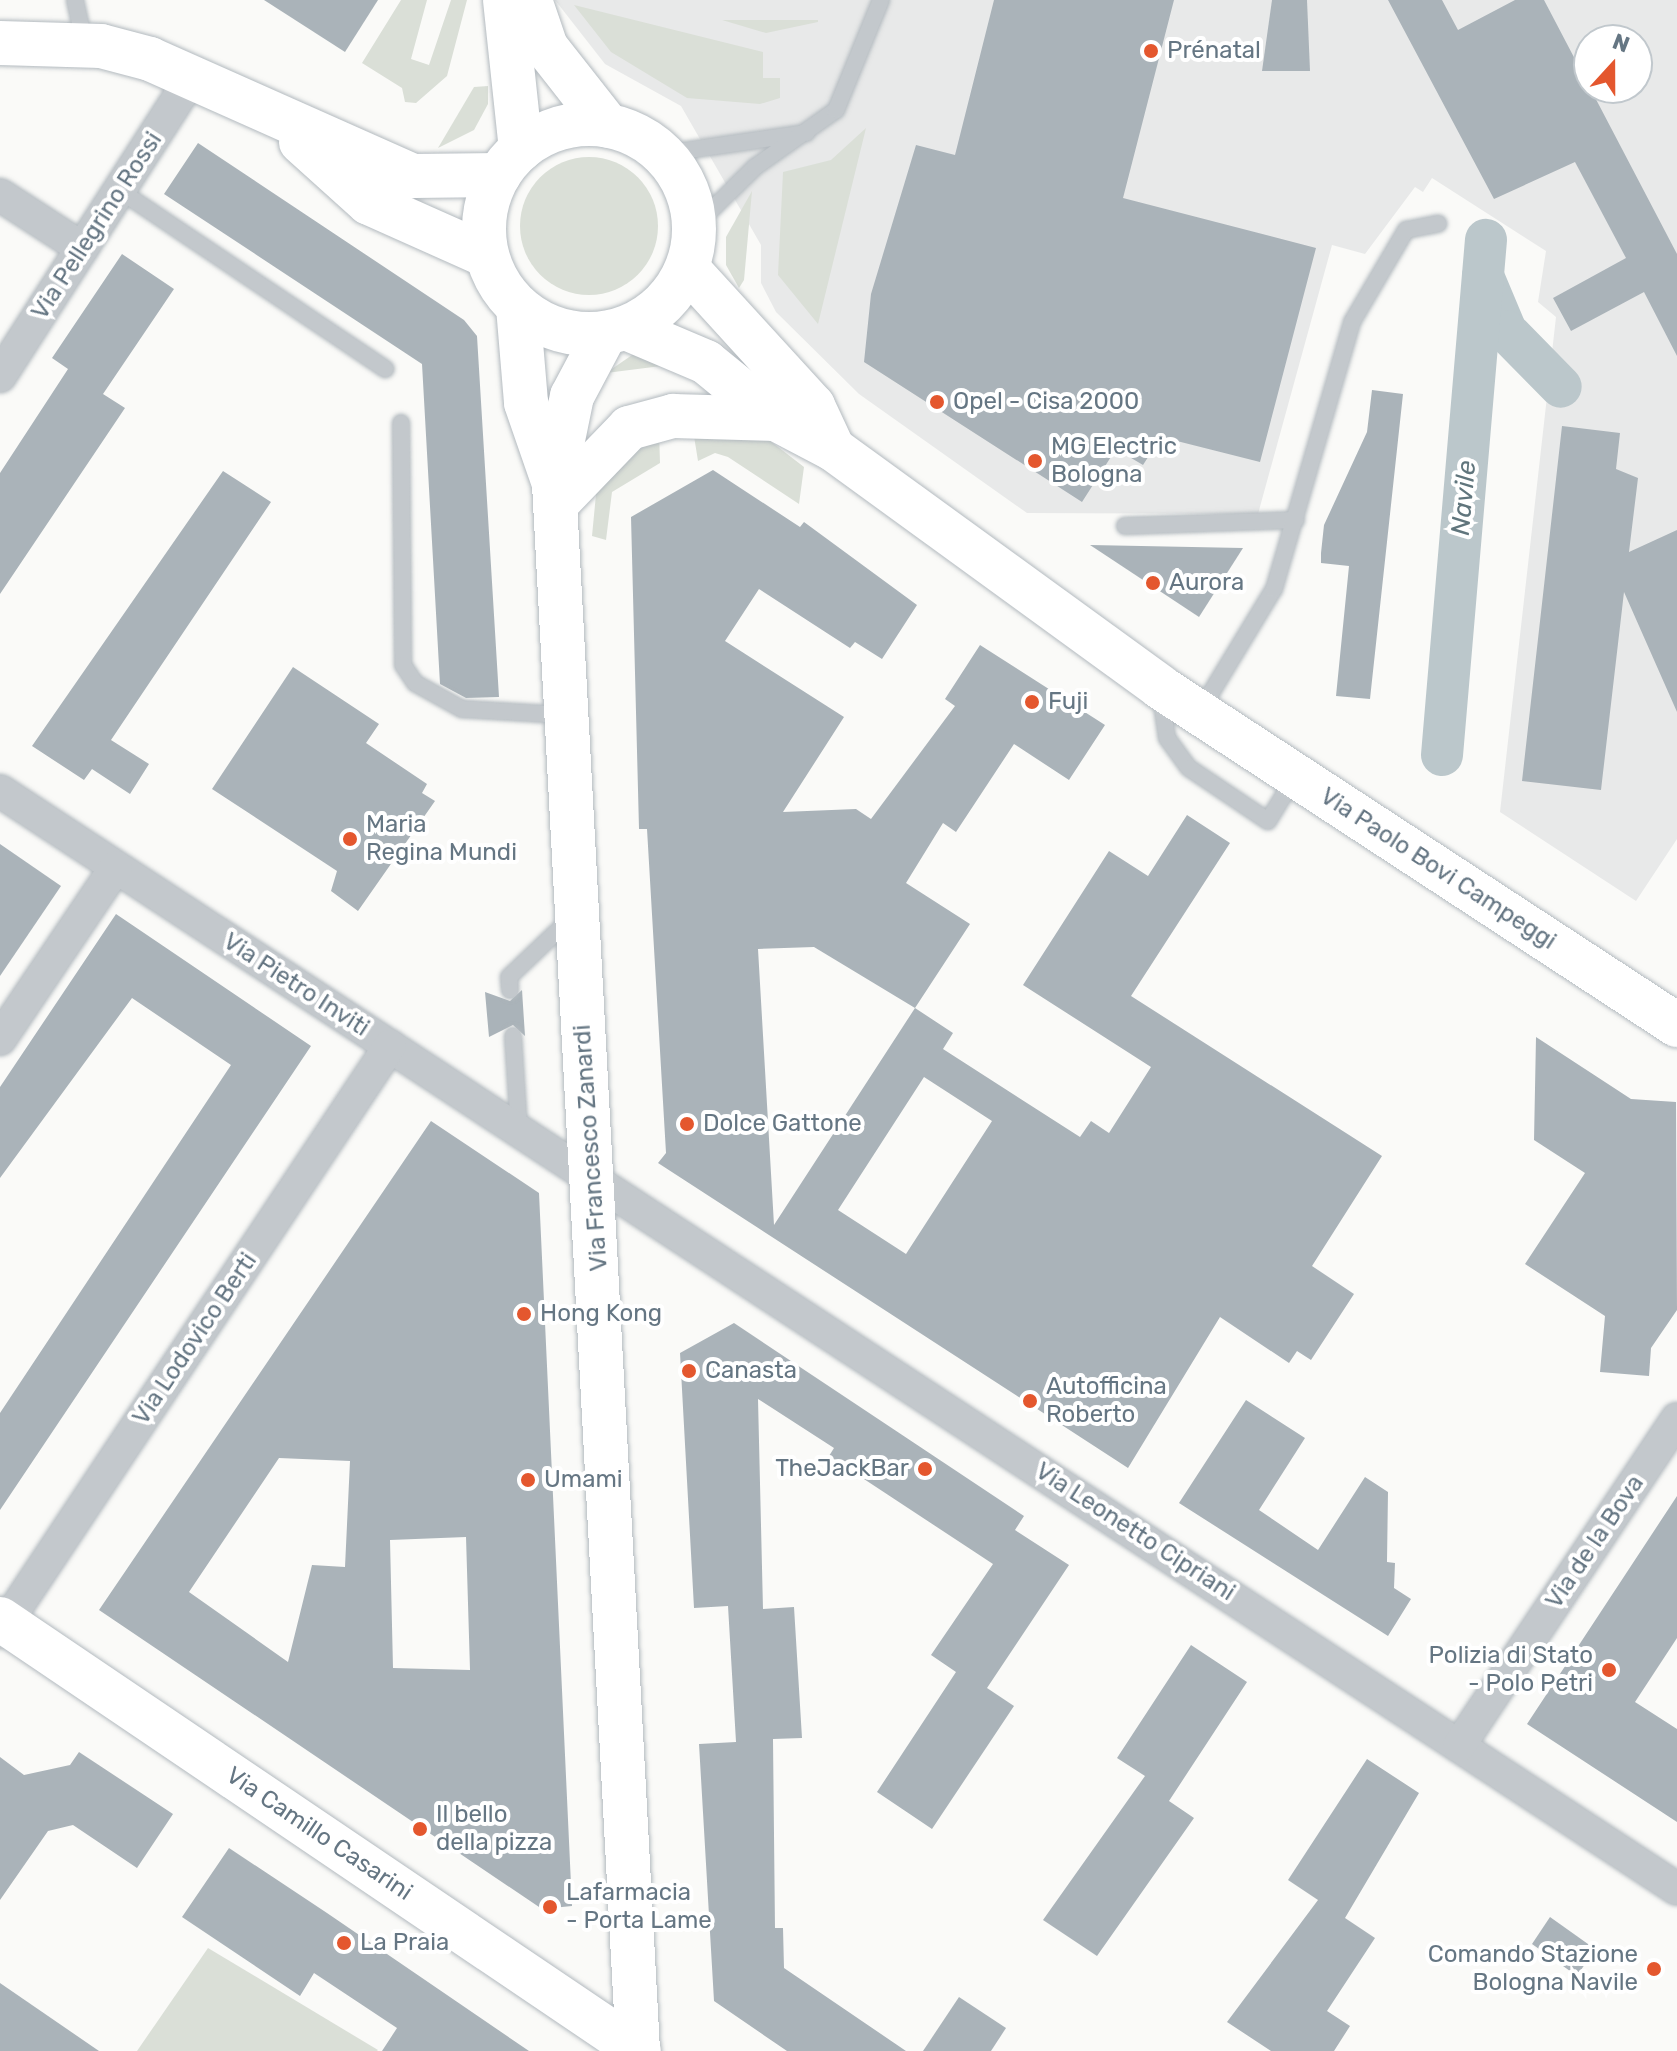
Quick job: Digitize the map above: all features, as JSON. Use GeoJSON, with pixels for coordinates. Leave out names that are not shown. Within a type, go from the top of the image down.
{"type":"FeatureCollection","features":[{"type":"Feature","properties":{"kind":"street"},"geometry":{"type":"LineString","coordinates":[[505,0],[510,162],[483,222],[486,255],[518,307],[560,330],[616,331],[663,304],[691,248],[685,188],[662,154],[608,126],[546,47],[530,0]]}},
{"type":"Feature","properties":{"kind":"street"},"geometry":{"type":"LineString","coordinates":[[0,43],[85,45],[193,75],[402,173],[437,181],[510,162],[562,128],[608,126]]}},
{"type":"Feature","properties":{"kind":"street","name":"Via Pellegrino Rossi"},"geometry":{"type":"LineString","coordinates":[[0,376],[193,75]]}},
{"type":"Feature","properties":{"kind":"street"},"geometry":{"type":"LineString","coordinates":[[271,112],[369,203],[486,255]]}},
{"type":"Feature","properties":{"kind":"street"},"geometry":{"type":"LineString","coordinates":[[0,195],[82,248]]}},
{"type":"Feature","properties":{"kind":"street","name":"Via Paolo Bovi Campeggi"},"geometry":{"type":"LineString","coordinates":[[691,248],[813,406],[833,449]]}},
{"type":"Feature","properties":{"kind":"street","name":"Via Francesco Zanardi"},"geometry":{"type":"LineString","coordinates":[[518,307],[526,403],[555,495]]}},
{"type":"Feature","properties":{"kind":"street","name":"Via Paolo Bovi Campeggi"},"geometry":{"type":"LineString","coordinates":[[616,331],[706,362],[776,419],[833,449],[1160,687],[1677,1025]]}},
{"type":"Feature","properties":{"kind":"street","name":"Via Francesco Zanardi"},"geometry":{"type":"LineString","coordinates":[[616,331],[572,396],[555,495],[564,715],[594,1176],[638,2051]]}},
{"type":"Feature","properties":{"kind":"street","name":"Via Paolo Bovi Campeggi"},"geometry":{"type":"LineString","coordinates":[[555,495],[629,428],[673,416],[776,419]]}},
{"type":"Feature","properties":{"kind":"street","name":"Via Pietro Inviti"},"geometry":{"type":"LineString","coordinates":[[0,791],[594,1176]]}},
{"type":"Feature","properties":{"kind":"street"},"geometry":{"type":"LineString","coordinates":[[0,1039],[116,867]]}},
{"type":"Feature","properties":{"kind":"street","name":"Via Lodovico Berti"},"geometry":{"type":"LineString","coordinates":[[2,1624],[390,1046]]}},
{"type":"Feature","properties":{"kind":"street","name":"Via Leonetto Cipriani"},"geometry":{"type":"LineString","coordinates":[[594,1176],[1677,1889]]}},
{"type":"Feature","properties":{"kind":"street","name":"Via de la Bova"},"geometry":{"type":"LineString","coordinates":[[1459,1746],[1677,1419]]}},
{"type":"Feature","properties":{"kind":"street","name":"Via Camillo Casarini"},"geometry":{"type":"LineString","coordinates":[[2,1624],[638,2051]]}},
{"type":"Feature","properties":{"kind":"lane"},"geometry":{"type":"LineString","coordinates":[[75,0],[85,45]]}},
{"type":"Feature","properties":{"kind":"lane"},"geometry":{"type":"LineString","coordinates":[[691,248],[755,167],[812,132],[851,87],[881,0]]}},
{"type":"Feature","properties":{"kind":"lane"},"geometry":{"type":"LineString","coordinates":[[662,154],[812,132]]}},
{"type":"Feature","properties":{"kind":"lane"},"geometry":{"type":"LineString","coordinates":[[119,190],[385,369]]}},
{"type":"Feature","properties":{"kind":"lane"},"geometry":{"type":"LineString","coordinates":[[1199,712],[1266,609],[1296,520],[1352,322],[1406,230],[1438,224]]}},
{"type":"Feature","properties":{"kind":"lane"},"geometry":{"type":"LineString","coordinates":[[401,423],[403,665],[415,683],[462,709],[564,715]]}},
{"type":"Feature","properties":{"kind":"lane"},"geometry":{"type":"LineString","coordinates":[[1125,526],[1296,520]]}},
{"type":"Feature","properties":{"kind":"lane"},"geometry":{"type":"LineString","coordinates":[[1160,687],[1167,738],[1189,768],[1268,821],[1296,776]]}},
{"type":"Feature","properties":{"kind":"lane"},"geometry":{"type":"LineString","coordinates":[[510,990],[509,977],[575,914]]}},
{"type":"Feature","properties":{"kind":"lane"},"geometry":{"type":"LineString","coordinates":[[513,1036],[519,1128]]}},
{"type":"Feature","properties":{"kind":"shaded area"},"geometry":{"type":"Polygon","coordinates":[[[401,0],[427,0],[411,59],[429,65],[451,0],[467,0],[447,76],[416,103],[405,102],[402,88],[362,63],[401,0]]]}},
{"type":"Feature","properties":{"kind":"shaded area"},"geometry":{"type":"Polygon","coordinates":[[[555,0],[1677,0],[1677,839],[1636,901],[1500,812],[1556,317],[1538,302],[1546,251],[1432,178],[1423,192],[1415,187],[1365,254],[1332,245],[1258,514],[1027,513],[859,394],[776,312],[761,283],[761,245],[681,106],[605,64],[555,0]]]}},
{"type":"Feature","properties":{"kind":"shaded area"},"geometry":{"type":"Polygon","coordinates":[[[574,5],[763,52],[763,78],[780,78],[780,98],[760,104],[687,98],[611,52],[574,5]]]}},
{"type":"Feature","properties":{"kind":"shaded area"},"geometry":{"type":"Polygon","coordinates":[[[722,20],[818,20],[818,22],[766,33],[722,20]]]}},
{"type":"Feature","properties":{"kind":"shaded area"},"geometry":{"type":"Polygon","coordinates":[[[488,86],[488,104],[474,130],[438,148],[474,87],[488,86]]]}},
{"type":"Feature","properties":{"kind":"shaded area"},"geometry":{"type":"Polygon","coordinates":[[[866,128],[818,324],[778,275],[783,172],[831,160],[866,128]]]}},
{"type":"Feature","properties":{"kind":"shaded area"},"geometry":{"type":"Polygon","coordinates":[[[589,157],[615,162],[638,177],[653,200],[658,226],[653,252],[638,275],[615,290],[589,295],[563,290],[540,275],[525,252],[520,226],[525,200],[540,177],[563,162],[589,157]]]}},
{"type":"Feature","properties":{"kind":"shaded area"},"geometry":{"type":"Polygon","coordinates":[[[752,191],[744,280],[739,288],[726,265],[726,237],[752,191]]]}},
{"type":"Feature","properties":{"kind":"shaded area"},"geometry":{"type":"Polygon","coordinates":[[[635,353],[677,364],[606,373],[635,353]]]}},
{"type":"Feature","properties":{"kind":"shaded area"},"geometry":{"type":"Polygon","coordinates":[[[693,430],[769,440],[804,467],[799,504],[728,457],[715,453],[698,461],[693,430]]]}},
{"type":"Feature","properties":{"kind":"shaded area"},"geometry":{"type":"Polygon","coordinates":[[[659,431],[660,463],[612,492],[606,540],[592,536],[597,484],[659,431]]]}},
{"type":"Feature","properties":{"kind":"shaded area"},"geometry":{"type":"Polygon","coordinates":[[[208,1948],[378,2050],[137,2051],[208,1948]]]}},
{"type":"Feature","properties":{"kind":"building"},"geometry":{"type":"Polygon","coordinates":[[[264,0],[378,0],[345,52],[264,0]]]}},
{"type":"Feature","properties":{"kind":"building"},"geometry":{"type":"Polygon","coordinates":[[[994,0],[1174,0],[1123,198],[1316,248],[1260,462],[1161,437],[1143,465],[1116,449],[1082,502],[864,362],[871,294],[916,145],[955,155],[994,0]]]}},
{"type":"Feature","properties":{"kind":"building"},"geometry":{"type":"Polygon","coordinates":[[[1272,0],[1307,0],[1310,71],[1262,71],[1272,0]]]}},
{"type":"Feature","properties":{"kind":"building"},"geometry":{"type":"Polygon","coordinates":[[[1388,0],[1442,0],[1458,30],[1515,0],[1544,0],[1573,55],[1573,104],[1598,104],[1677,254],[1677,356],[1644,292],[1571,331],[1553,298],[1626,258],[1575,162],[1494,199],[1388,0]]]}},
{"type":"Feature","properties":{"kind":"building"},"geometry":{"type":"Polygon","coordinates":[[[198,143],[464,320],[477,336],[499,697],[466,698],[440,684],[422,364],[164,194],[198,143]]]}},
{"type":"Feature","properties":{"kind":"building"},"geometry":{"type":"Polygon","coordinates":[[[122,254],[174,289],[103,394],[125,408],[0,594],[0,473],[68,369],[52,358],[122,254]]]}},
{"type":"Feature","properties":{"kind":"building"},"geometry":{"type":"Polygon","coordinates":[[[1372,390],[1403,394],[1370,699],[1336,696],[1349,566],[1321,563],[1321,553],[1324,525],[1367,432],[1372,390]]]}},
{"type":"Feature","properties":{"kind":"building"},"geometry":{"type":"Polygon","coordinates":[[[1562,426],[1620,433],[1616,469],[1638,478],[1629,552],[1677,530],[1677,712],[1624,592],[1601,790],[1522,781],[1562,426]]]}},
{"type":"Feature","properties":{"kind":"building"},"geometry":{"type":"Polygon","coordinates":[[[713,470],[800,527],[804,522],[917,605],[882,659],[855,642],[850,648],[759,589],[725,641],[844,717],[783,812],[856,809],[871,819],[955,706],[945,699],[980,645],[1105,725],[1069,780],[1014,744],[956,832],[943,823],[906,883],[970,924],[915,1008],[953,1033],[943,1049],[1080,1137],[1091,1121],[1109,1133],[1151,1067],[1023,985],[1109,851],[1148,876],[1187,815],[1230,843],[1131,996],[1382,1156],[1312,1266],[1354,1294],[1311,1360],[1297,1351],[1289,1363],[1220,1317],[1128,1468],[658,1163],[666,1153],[647,829],[639,829],[631,517],[713,470]],[[814,947],[758,949],[774,1225],[915,1008],[814,947]],[[924,1077],[838,1210],[906,1254],[992,1121],[924,1077]]]}},
{"type":"Feature","properties":{"kind":"building"},"geometry":{"type":"Polygon","coordinates":[[[223,471],[271,502],[111,740],[149,764],[130,794],[92,769],[84,780],[32,746],[223,471]]]}},
{"type":"Feature","properties":{"kind":"building"},"geometry":{"type":"Polygon","coordinates":[[[1090,545],[1243,548],[1199,617],[1090,545]]]}},
{"type":"Feature","properties":{"kind":"building","name":"Maria Regina Mundi"},"geometry":{"type":"Polygon","coordinates":[[[293,667],[379,724],[366,743],[427,784],[422,793],[435,801],[358,911],[331,891],[337,871],[212,789],[293,667]]]}},
{"type":"Feature","properties":{"kind":"building"},"geometry":{"type":"Polygon","coordinates":[[[0,844],[61,886],[0,976],[0,844]]]}},
{"type":"Feature","properties":{"kind":"building"},"geometry":{"type":"Polygon","coordinates":[[[116,914],[311,1046],[0,1510],[0,1413],[231,1065],[132,998],[0,1178],[0,1087],[116,914]]]}},
{"type":"Feature","properties":{"kind":"building"},"geometry":{"type":"Polygon","coordinates":[[[522,990],[525,1036],[513,1025],[489,1037],[485,992],[510,1001],[522,990]]]}},
{"type":"Feature","properties":{"kind":"building"},"geometry":{"type":"Polygon","coordinates":[[[1536,1037],[1631,1099],[1676,1102],[1677,1310],[1651,1348],[1649,1376],[1600,1372],[1605,1316],[1525,1264],[1585,1173],[1534,1140],[1536,1037]]]}},
{"type":"Feature","properties":{"kind":"building"},"geometry":{"type":"Polygon","coordinates":[[[431,1121],[539,1193],[572,1906],[542,1909],[99,1610],[431,1121]],[[279,1458],[189,1592],[288,1662],[312,1565],[345,1567],[350,1461],[279,1458]],[[466,1537],[390,1540],[393,1668],[470,1670],[466,1537]]]}},
{"type":"Feature","properties":{"kind":"building"},"geometry":{"type":"Polygon","coordinates":[[[734,1323],[1024,1516],[1015,1530],[1069,1565],[987,1688],[1014,1706],[932,1829],[877,1792],[956,1672],[931,1655],[993,1564],[829,1456],[834,1448],[758,1399],[763,1609],[794,1607],[802,1738],[773,1739],[775,1928],[783,1928],[784,1968],[906,2051],[787,2051],[714,2001],[699,1744],[736,1742],[728,1606],[694,1608],[680,1353],[734,1323]]]}},
{"type":"Feature","properties":{"kind":"building"},"geometry":{"type":"Polygon","coordinates":[[[1246,1400],[1305,1438],[1259,1510],[1318,1550],[1365,1477],[1388,1492],[1387,1562],[1395,1563],[1394,1588],[1411,1599],[1388,1636],[1179,1503],[1246,1400]]]}},
{"type":"Feature","properties":{"kind":"building","name":"Polizia di Stato - Polo Petri"},"geometry":{"type":"Polygon","coordinates":[[[1677,1496],[1677,1638],[1635,1702],[1677,1729],[1677,1822],[1527,1724],[1677,1496]]]}},
{"type":"Feature","properties":{"kind":"building"},"geometry":{"type":"Polygon","coordinates":[[[1191,1645],[1247,1682],[1169,1801],[1194,1818],[1097,1956],[1043,1920],[1145,1776],[1117,1758],[1191,1645]]]}},
{"type":"Feature","properties":{"kind":"building"},"geometry":{"type":"Polygon","coordinates":[[[79,1752],[173,1814],[137,1868],[73,1825],[48,1831],[0,1900],[0,1757],[24,1775],[70,1765],[79,1752]]]}},
{"type":"Feature","properties":{"kind":"building"},"geometry":{"type":"Polygon","coordinates":[[[1367,1759],[1419,1793],[1345,1918],[1375,1938],[1327,2011],[1350,2026],[1334,2051],[1271,2051],[1227,2022],[1318,1900],[1288,1880],[1367,1759]]]}},
{"type":"Feature","properties":{"kind":"building"},"geometry":{"type":"Polygon","coordinates":[[[229,1848],[529,2051],[382,2051],[397,2028],[314,1973],[300,1996],[182,1917],[229,1848]]]}},
{"type":"Feature","properties":{"kind":"building"},"geometry":{"type":"Polygon","coordinates":[[[1550,1917],[1595,1949],[1577,1976],[1532,1944],[1550,1917]]]}},
{"type":"Feature","properties":{"kind":"building"},"geometry":{"type":"Polygon","coordinates":[[[0,1983],[99,2051],[0,2051],[0,1983]]]}},
{"type":"Feature","properties":{"kind":"building"},"geometry":{"type":"Polygon","coordinates":[[[959,1997],[1006,2028],[991,2051],[923,2051],[959,1997]]]}},
{"type":"Feature","properties":{"kind":"waterway","name":"Navile"},"geometry":{"type":"LineString","coordinates":[[1442,755],[1486,240]]}},
{"type":"Feature","properties":{"kind":"waterway"},"geometry":{"type":"LineString","coordinates":[[1483,276],[1506,331],[1561,387]]}},
{"type":"Feature","properties":{"kind":"place","name":"Prénatal"},"geometry":{"type":"Point","coordinates":[1151,51]}},
{"type":"Feature","properties":{"kind":"place","name":"Opel - Cisa 2000"},"geometry":{"type":"Point","coordinates":[937,402]}},
{"type":"Feature","properties":{"kind":"place","name":"MG Electric Bologna"},"geometry":{"type":"Point","coordinates":[1035,461]}},
{"type":"Feature","properties":{"kind":"place","name":"Aurora"},"geometry":{"type":"Point","coordinates":[1153,583]}},
{"type":"Feature","properties":{"kind":"place","name":"Fuji"},"geometry":{"type":"Point","coordinates":[1032,702]}},
{"type":"Feature","properties":{"kind":"place","name":"Maria Regina Mundi"},"geometry":{"type":"Point","coordinates":[350,839]}},
{"type":"Feature","properties":{"kind":"place","name":"Dolce Gattone"},"geometry":{"type":"Point","coordinates":[687,1124]}},
{"type":"Feature","properties":{"kind":"place","name":"Hong Kong"},"geometry":{"type":"Point","coordinates":[524,1314]}},
{"type":"Feature","properties":{"kind":"place","name":"Canasta"},"geometry":{"type":"Point","coordinates":[689,1371]}},
{"type":"Feature","properties":{"kind":"place","name":"Autofficina Roberto"},"geometry":{"type":"Point","coordinates":[1030,1401]}},
{"type":"Feature","properties":{"kind":"place","name":"TheJackBar"},"geometry":{"type":"Point","coordinates":[925,1469]}},
{"type":"Feature","properties":{"kind":"place","name":"Umami"},"geometry":{"type":"Point","coordinates":[528,1480]}},
{"type":"Feature","properties":{"kind":"place","name":"Polizia di Stato - Polo Petri"},"geometry":{"type":"Point","coordinates":[1609,1670]}},
{"type":"Feature","properties":{"kind":"place","name":"Il bello della pizza"},"geometry":{"type":"Point","coordinates":[420,1829]}},
{"type":"Feature","properties":{"kind":"place","name":"Lafarmacia - Porta Lame"},"geometry":{"type":"Point","coordinates":[550,1907]}},
{"type":"Feature","properties":{"kind":"place","name":"La Praia"},"geometry":{"type":"Point","coordinates":[344,1943]}},
{"type":"Feature","properties":{"kind":"place","name":"Comando Stazione Bologna Navile"},"geometry":{"type":"Point","coordinates":[1654,1969]}}]}
